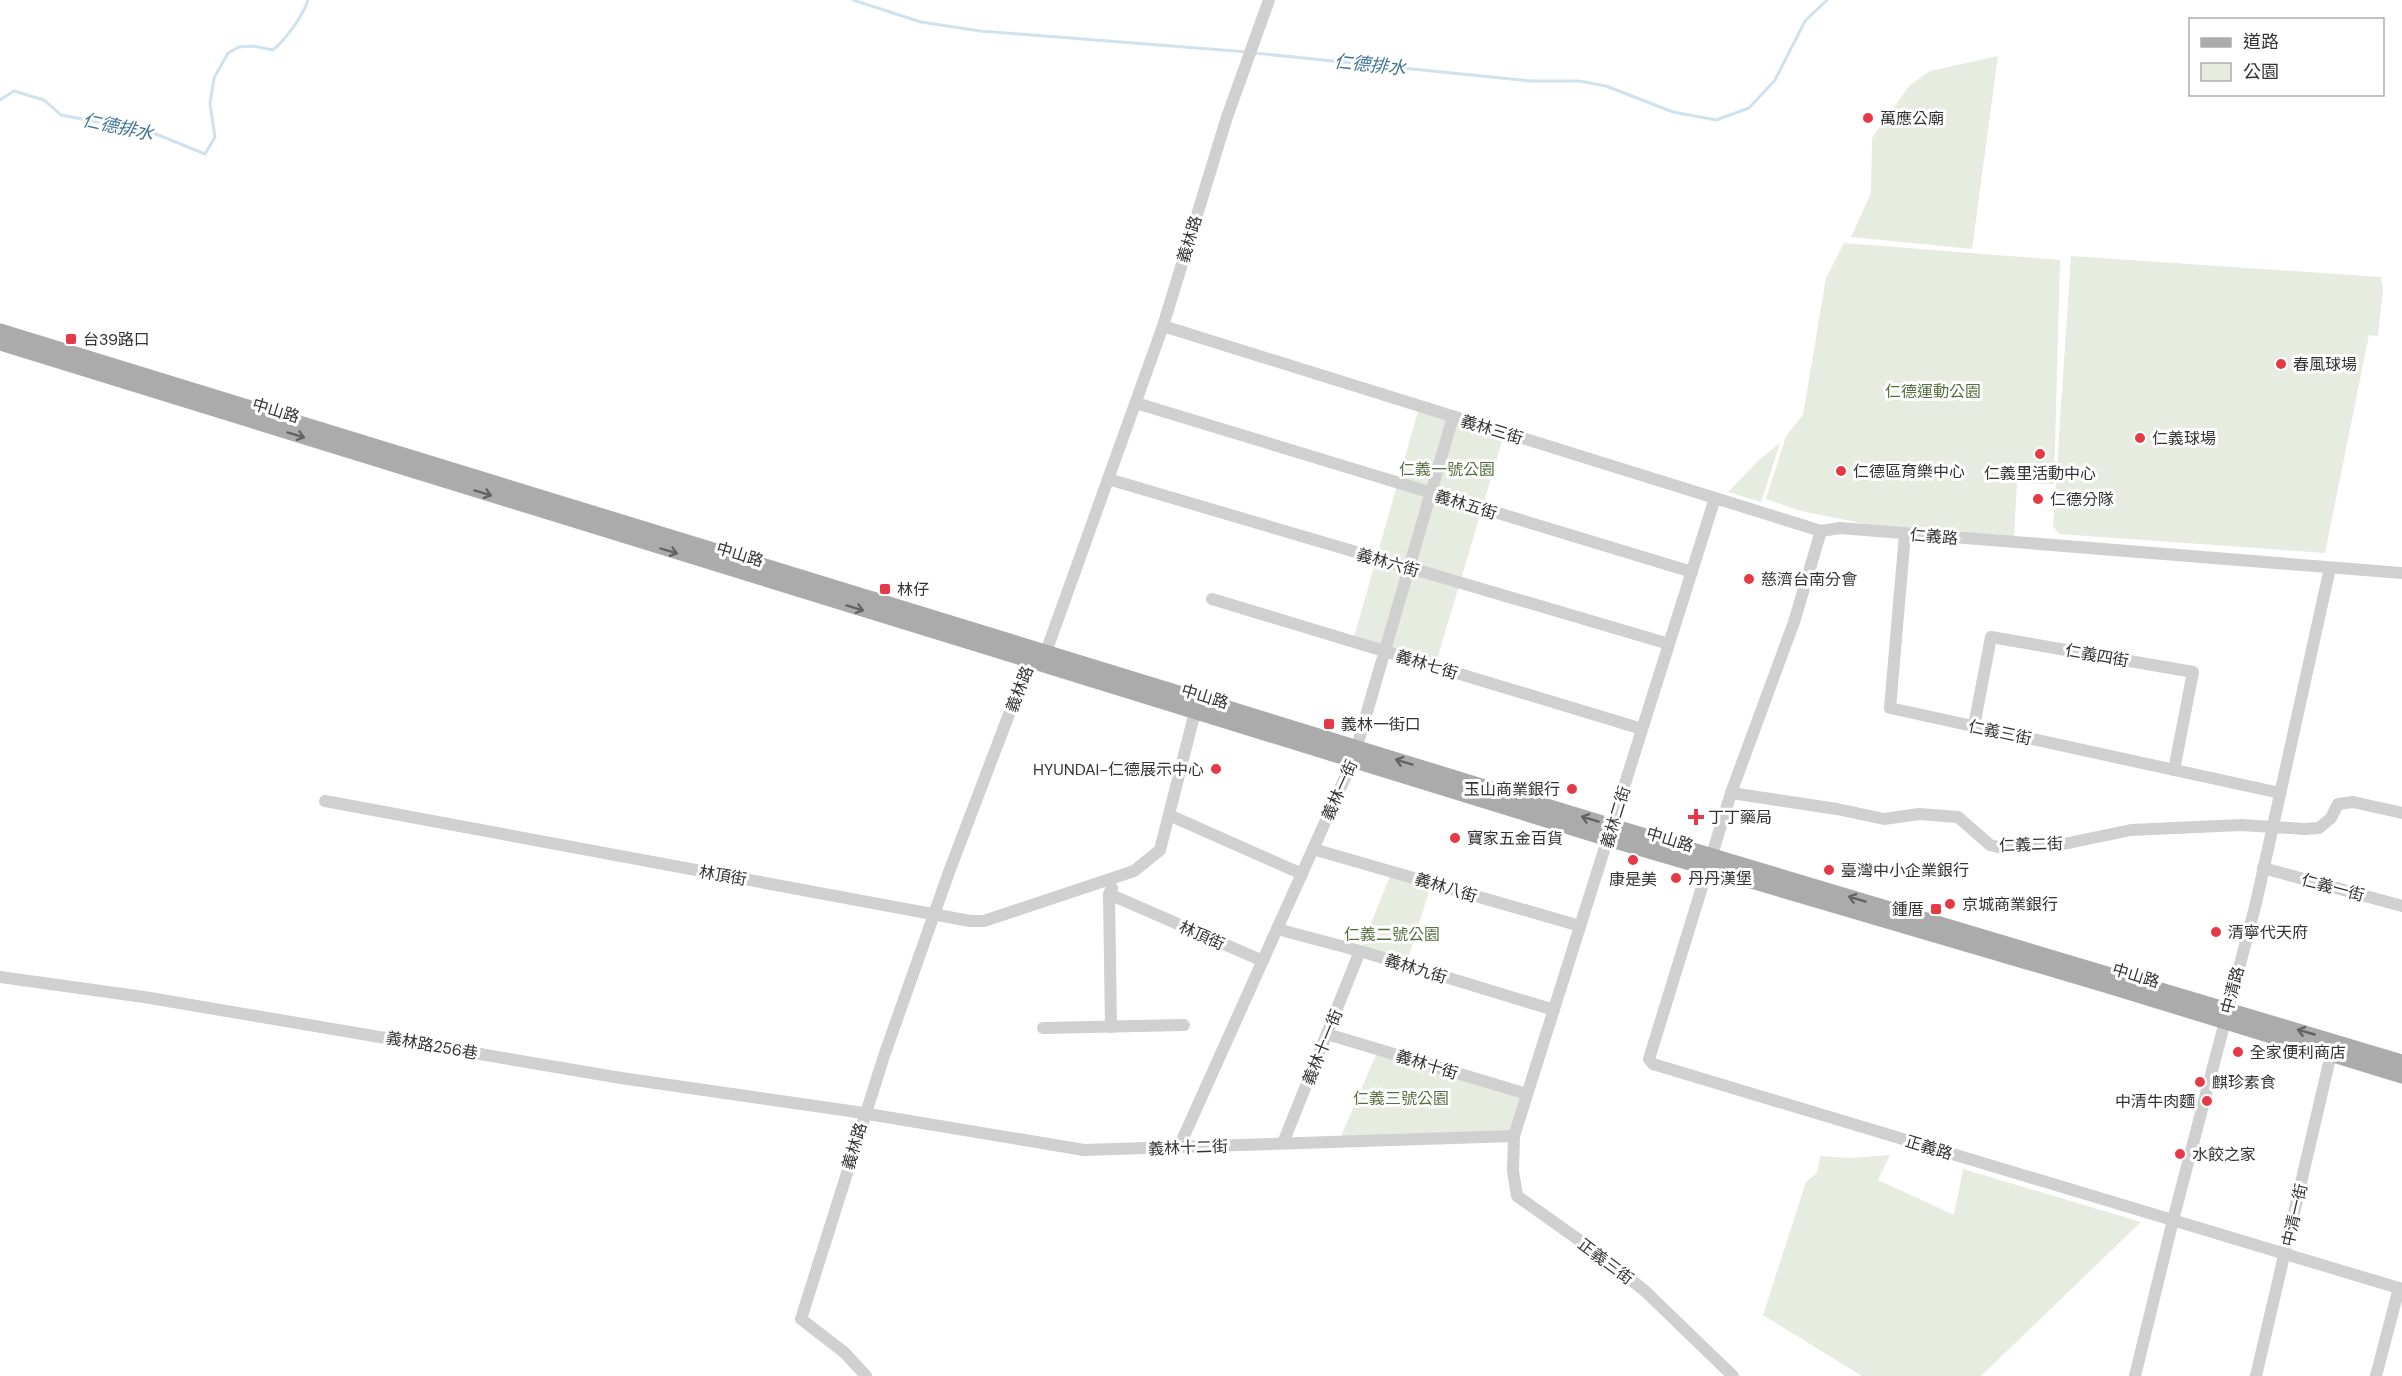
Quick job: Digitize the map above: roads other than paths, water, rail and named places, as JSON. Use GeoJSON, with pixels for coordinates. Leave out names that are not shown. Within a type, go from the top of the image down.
{"type":"FeatureCollection","features":[{"type":"Feature","properties":{"kind":"main road","name":"中山路"},"geometry":{"type":"LineString","coordinates":[[0,331],[1046,652],[1197,706]]}},
{"type":"Feature","properties":{"kind":"main road","name":"中山路"},"geometry":{"type":"LineString","coordinates":[[0,343],[662,549],[1030,659],[1197,706],[1709,862],[2226,1015],[2402,1062]]}},
{"type":"Feature","properties":{"kind":"main road","name":"中山路"},"geometry":{"type":"LineString","coordinates":[[2226,1015],[2331,1054],[2402,1076]]}},
{"type":"Feature","properties":{"kind":"street","name":"義林路"},"geometry":{"type":"LineString","coordinates":[[866,1376],[844,1353],[801,1318],[864,1114],[935,914],[1030,659],[1046,652],[1136,403],[1163,326],[1224,126],[1269,0]]}},
{"type":"Feature","properties":{"kind":"street","name":"義林三街"},"geometry":{"type":"LineString","coordinates":[[1163,326],[1821,531]]}},
{"type":"Feature","properties":{"kind":"street","name":"義林五街"},"geometry":{"type":"LineString","coordinates":[[1136,403],[1692,573]]}},
{"type":"Feature","properties":{"kind":"street","name":"義林一街"},"geometry":{"type":"LineString","coordinates":[[1179,1147],[1355,754],[1453,417]]}},
{"type":"Feature","properties":{"kind":"street","name":"義林六街"},"geometry":{"type":"LineString","coordinates":[[1108,479],[1669,644]]}},
{"type":"Feature","properties":{"kind":"street","name":"義林二街"},"geometry":{"type":"LineString","coordinates":[[1514,1136],[1715,498]]}},
{"type":"Feature","properties":{"kind":"street","name":"仁義路"},"geometry":{"type":"LineString","coordinates":[[1821,531],[1840,528],[2402,573]]}},
{"type":"Feature","properties":{"kind":"street"},"geometry":{"type":"LineString","coordinates":[[1709,862],[1731,793],[1794,622],[1821,531]]}},
{"type":"Feature","properties":{"kind":"street","name":"仁義三街"},"geometry":{"type":"LineString","coordinates":[[1905,534],[1890,708],[2280,793]]}},
{"type":"Feature","properties":{"kind":"street","name":"中清路"},"geometry":{"type":"LineString","coordinates":[[2135,1376],[2263,868],[2330,568]]}},
{"type":"Feature","properties":{"kind":"street","name":"義林七街"},"geometry":{"type":"LineString","coordinates":[[1212,599],[1642,729]]}},
{"type":"Feature","properties":{"kind":"street","name":"仁義四街"},"geometry":{"type":"LineString","coordinates":[[1974,726],[1991,637],[2193,672],[2174,770]]}},
{"type":"Feature","properties":{"kind":"street","name":"林頂街"},"geometry":{"type":"LineString","coordinates":[[325,801],[935,914],[984,921],[1134,872],[1160,850],[1197,706]]}},
{"type":"Feature","properties":{"kind":"street","name":"仁義二街"},"geometry":{"type":"LineString","coordinates":[[1731,793],[1837,809],[1884,819],[1919,814],[1958,817],[1990,845],[2002,848],[2054,846],[2131,830],[2241,825],[2272,827]]}},
{"type":"Feature","properties":{"kind":"street"},"geometry":{"type":"LineString","coordinates":[[2272,827],[2319,828],[2331,818],[2338,804],[2353,801],[2402,813]]}},
{"type":"Feature","properties":{"kind":"street"},"geometry":{"type":"LineString","coordinates":[[1169,815],[1302,874]]}},
{"type":"Feature","properties":{"kind":"street","name":"義林八街"},"geometry":{"type":"LineString","coordinates":[[1312,849],[1580,926]]}},
{"type":"Feature","properties":{"kind":"street","name":"正義路"},"geometry":{"type":"LineString","coordinates":[[1709,862],[1649,1052],[1649,1059],[1653,1064],[2400,1288]]}},
{"type":"Feature","properties":{"kind":"street","name":"仁義一街"},"geometry":{"type":"LineString","coordinates":[[2263,868],[2402,906]]}},
{"type":"Feature","properties":{"kind":"street"},"geometry":{"type":"LineString","coordinates":[[1111,1027],[1109,894],[1117,877]]}},
{"type":"Feature","properties":{"kind":"street","name":"林頂街"},"geometry":{"type":"LineString","coordinates":[[1109,894],[1263,961]]}},
{"type":"Feature","properties":{"kind":"street","name":"義林九街"},"geometry":{"type":"LineString","coordinates":[[1277,929],[1360,951],[1554,1010]]}},
{"type":"Feature","properties":{"kind":"street","name":"義林十一街"},"geometry":{"type":"LineString","coordinates":[[1283,1143],[1360,951]]}},
{"type":"Feature","properties":{"kind":"street","name":"義林路256巷"},"geometry":{"type":"LineString","coordinates":[[0,977],[144,996],[621,1078],[864,1114]]}},
{"type":"Feature","properties":{"kind":"street"},"geometry":{"type":"LineString","coordinates":[[1043,1028],[1184,1026]]}},
{"type":"Feature","properties":{"kind":"street","name":"義林十街"},"geometry":{"type":"LineString","coordinates":[[1327,1034],[1527,1094]]}},
{"type":"Feature","properties":{"kind":"street","name":"中清一街"},"geometry":{"type":"LineString","coordinates":[[2256,1376],[2331,1054]]}},
{"type":"Feature","properties":{"kind":"street","name":"義林十二街"},"geometry":{"type":"LineString","coordinates":[[864,1114],[1084,1150],[1514,1136]]}},
{"type":"Feature","properties":{"kind":"street","name":"正義三街"},"geometry":{"type":"LineString","coordinates":[[1514,1136],[1513,1171],[1517,1196],[1603,1257],[1645,1292],[1733,1376]]}},
{"type":"Feature","properties":{"kind":"street"},"geometry":{"type":"LineString","coordinates":[[2376,1376],[2400,1288]]}},
{"type":"Feature","properties":{"kind":"waterway","name":"仁德排水"},"geometry":{"type":"LineString","coordinates":[[0,100],[14,91],[44,100],[61,115],[151,132],[205,154],[215,137],[210,104],[214,78],[228,53],[239,47],[253,46],[273,50],[294,27],[308,0]]}},
{"type":"Feature","properties":{"kind":"waterway","name":"仁德排水"},"geometry":{"type":"LineString","coordinates":[[853,0],[921,22],[980,31],[1248,52]]}},
{"type":"Feature","properties":{"kind":"waterway","name":"仁德排水"},"geometry":{"type":"LineString","coordinates":[[1254,53],[1530,81],[1579,81],[1606,86],[1673,112],[1716,120],[1749,108],[1775,80],[1805,21],[1827,0]]}},
{"type":"Feature","properties":{"kind":"place","name":"萬應公廟"},"geometry":{"type":"Point","coordinates":[1868,118]}},
{"type":"Feature","properties":{"kind":"place","name":"台39路口"},"geometry":{"type":"Point","coordinates":[71,339]}},
{"type":"Feature","properties":{"kind":"place","name":"春風球場"},"geometry":{"type":"Point","coordinates":[2281,364]}},
{"type":"Feature","properties":{"kind":"place","name":"仁義球場"},"geometry":{"type":"Point","coordinates":[2140,438]}},
{"type":"Feature","properties":{"kind":"place","name":"仁義里活動中心"},"geometry":{"type":"Point","coordinates":[2040,454]}},
{"type":"Feature","properties":{"kind":"place","name":"仁德區育樂中心"},"geometry":{"type":"Point","coordinates":[1841,471]}},
{"type":"Feature","properties":{"kind":"place","name":"仁德分隊"},"geometry":{"type":"Point","coordinates":[2038,499]}},
{"type":"Feature","properties":{"kind":"place","name":"慈濟台南分會"},"geometry":{"type":"Point","coordinates":[1749,579]}},
{"type":"Feature","properties":{"kind":"place","name":"林仔"},"geometry":{"type":"Point","coordinates":[885,589]}},
{"type":"Feature","properties":{"kind":"place","name":"義林一街口"},"geometry":{"type":"Point","coordinates":[1329,724]}},
{"type":"Feature","properties":{"kind":"place","name":"HYUNDAI-仁德展示中心"},"geometry":{"type":"Point","coordinates":[1216,769]}},
{"type":"Feature","properties":{"kind":"place","name":"玉山商業銀行"},"geometry":{"type":"Point","coordinates":[1572,789]}},
{"type":"Feature","properties":{"kind":"place","name":"丁丁藥局"},"geometry":{"type":"Point","coordinates":[1696,817]}},
{"type":"Feature","properties":{"kind":"place","name":"寶家五金百貨"},"geometry":{"type":"Point","coordinates":[1455,838]}},
{"type":"Feature","properties":{"kind":"place","name":"康是美"},"geometry":{"type":"Point","coordinates":[1633,860]}},
{"type":"Feature","properties":{"kind":"place","name":"臺灣中小企業銀行"},"geometry":{"type":"Point","coordinates":[1829,870]}},
{"type":"Feature","properties":{"kind":"place","name":"丹丹漢堡"},"geometry":{"type":"Point","coordinates":[1676,878]}},
{"type":"Feature","properties":{"kind":"place","name":"京城商業銀行"},"geometry":{"type":"Point","coordinates":[1950,904]}},
{"type":"Feature","properties":{"kind":"place","name":"鍾厝"},"geometry":{"type":"Point","coordinates":[1936,909]}},
{"type":"Feature","properties":{"kind":"place","name":"清寧代天府"},"geometry":{"type":"Point","coordinates":[2216,932]}},
{"type":"Feature","properties":{"kind":"place","name":"全家便利商店"},"geometry":{"type":"Point","coordinates":[2238,1052]}},
{"type":"Feature","properties":{"kind":"place","name":"麒珍素食"},"geometry":{"type":"Point","coordinates":[2200,1082]}},
{"type":"Feature","properties":{"kind":"place","name":"中清牛肉麵"},"geometry":{"type":"Point","coordinates":[2207,1101]}},
{"type":"Feature","properties":{"kind":"place","name":"水餃之家"},"geometry":{"type":"Point","coordinates":[2180,1154]}},
{"type":"Feature","properties":{"kind":"park label","name":"仁德運動公園"},"geometry":{"type":"Point","coordinates":[1933,391]}},
{"type":"Feature","properties":{"kind":"park label","name":"仁義一號公園"},"geometry":{"type":"Point","coordinates":[1447,469]}},
{"type":"Feature","properties":{"kind":"park label","name":"仁義二號公園"},"geometry":{"type":"Point","coordinates":[1392,934]}},
{"type":"Feature","properties":{"kind":"park label","name":"仁義三號公園"},"geometry":{"type":"Point","coordinates":[1401,1098]}}]}
